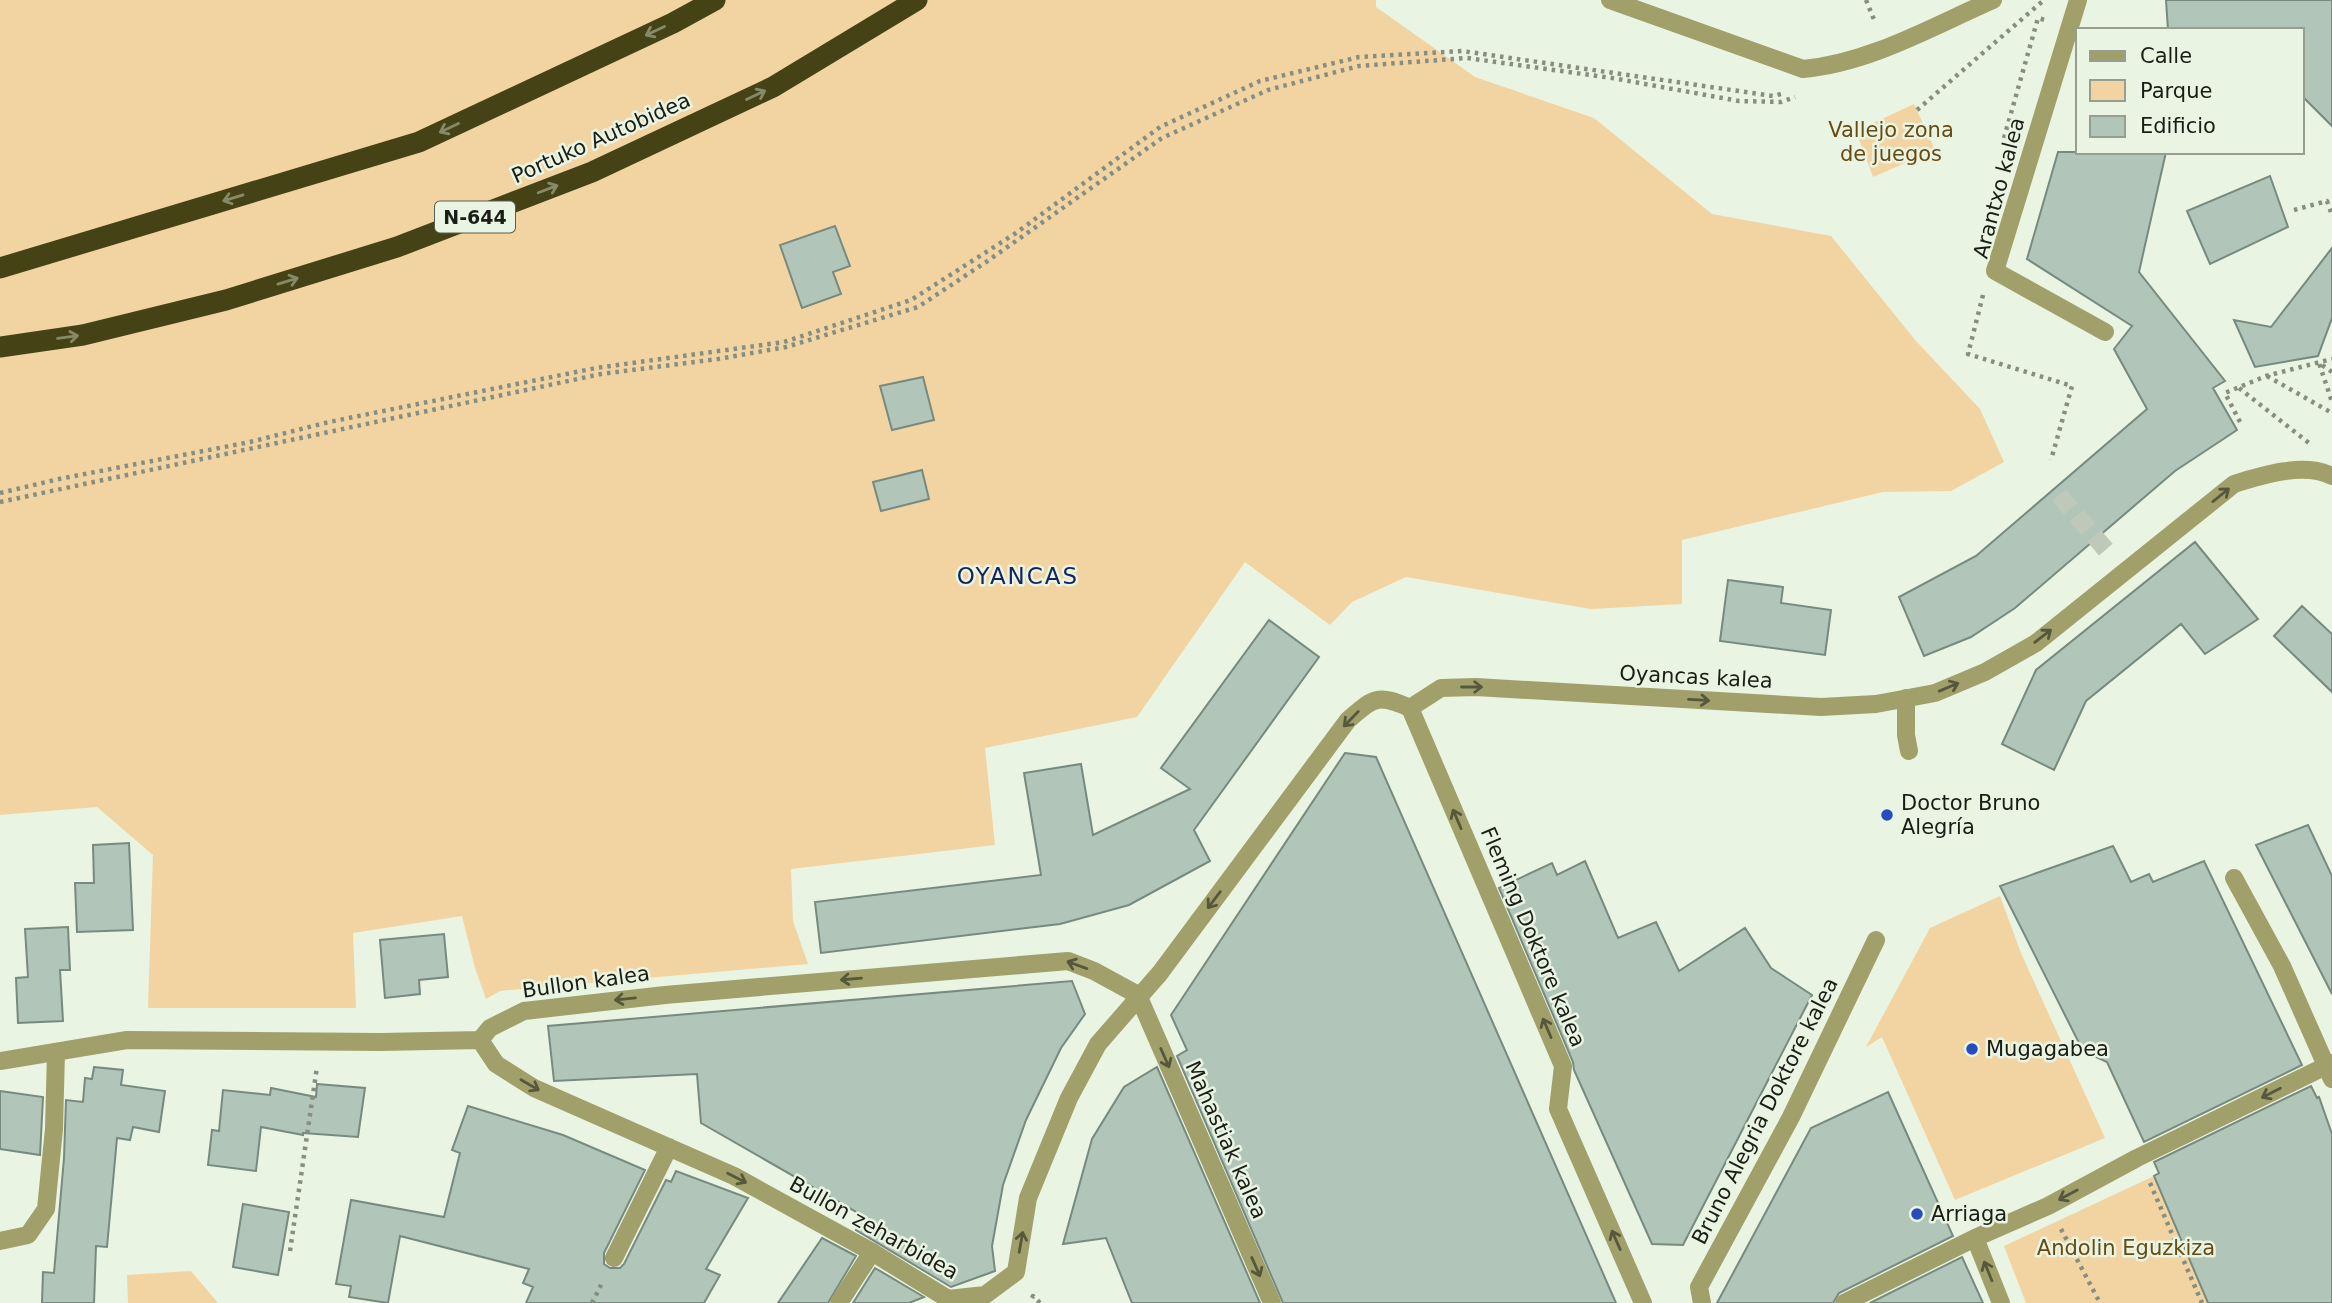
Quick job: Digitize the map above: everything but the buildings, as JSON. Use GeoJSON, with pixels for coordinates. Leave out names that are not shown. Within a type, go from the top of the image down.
{"type":"FeatureCollection","features":[{"type":"Feature","properties":{"kind":"highway"},"geometry":{"type":"LineString","coordinates":[[0,268],[419,142],[673,23],[715,0]]}},
{"type":"Feature","properties":{"kind":"highway","name":"Portuko Autobidea"},"geometry":{"type":"LineString","coordinates":[[0,347],[83,335],[226,300],[410,242],[592,172],[773,87],[917,0]]}},
{"type":"Feature","properties":{"kind":"street"},"geometry":{"type":"LineString","coordinates":[[1610,0],[1803,69],[1833,66],[1884,48],[1993,0]]}},
{"type":"Feature","properties":{"kind":"street","name":"Arantxo kalea"},"geometry":{"type":"LineString","coordinates":[[2078,0],[1995,271],[2105,332]]}},
{"type":"Feature","properties":{"kind":"street","name":"Oyancas kalea"},"geometry":{"type":"LineString","coordinates":[[1410,708],[1441,688],[1476,687],[1821,707],[1876,704],[1935,693],[1985,672],[2036,643],[2234,485],[2269,472],[2322,471],[2332,476]]}},
{"type":"Feature","properties":{"kind":"street"},"geometry":{"type":"LineString","coordinates":[[1906,698],[1909,751]]}},
{"type":"Feature","properties":{"kind":"street"},"geometry":{"type":"LineString","coordinates":[[1138,995],[1160,972],[1348,720],[1370,701],[1389,699],[1410,708]]}},
{"type":"Feature","properties":{"kind":"street","name":"Fleming Doktore kalea"},"geometry":{"type":"LineString","coordinates":[[1410,708],[1563,1066],[1558,1109],[1643,1303]]}},
{"type":"Feature","properties":{"kind":"street"},"geometry":{"type":"LineString","coordinates":[[1843,1303],[1975,1238],[2048,1206],[2137,1158],[2330,1069],[2282,966],[2234,878]]}},
{"type":"Feature","properties":{"kind":"street","name":"Bruno Alegria Doktore kalea"},"geometry":{"type":"LineString","coordinates":[[1702,1303],[1699,1287],[1791,1117],[1876,940]]}},
{"type":"Feature","properties":{"kind":"street","name":"Bullon kalea"},"geometry":{"type":"LineString","coordinates":[[480,1040],[490,1028],[524,1011],[665,995],[1068,961],[1094,971],[1138,995]]}},
{"type":"Feature","properties":{"kind":"street","name":"Bullon zeharbidea"},"geometry":{"type":"LineString","coordinates":[[480,1040],[496,1064],[534,1088],[734,1176],[872,1252],[948,1299],[985,1294],[1016,1272],[1028,1198],[1069,1098],[1098,1044],[1138,995]]}},
{"type":"Feature","properties":{"kind":"street","name":"Mahastiak kalea"},"geometry":{"type":"LineString","coordinates":[[1138,995],[1272,1303]]}},
{"type":"Feature","properties":{"kind":"street"},"geometry":{"type":"LineString","coordinates":[[0,1061],[127,1040],[480,1040]]}},
{"type":"Feature","properties":{"kind":"street"},"geometry":{"type":"LineString","coordinates":[[0,1241],[28,1235],[46,1209],[54,1129],[56,1052]]}},
{"type":"Feature","properties":{"kind":"street"},"geometry":{"type":"LineString","coordinates":[[614,1258],[670,1147]]}},
{"type":"Feature","properties":{"kind":"street"},"geometry":{"type":"LineString","coordinates":[[1975,1238],[2001,1303]]}},
{"type":"Feature","properties":{"kind":"street"},"geometry":{"type":"LineString","coordinates":[[839,1303],[872,1252]]}},
{"type":"Feature","properties":{"kind":"path"},"geometry":{"type":"LineString","coordinates":[[1917,110],[2044,0]]}},
{"type":"Feature","properties":{"kind":"path"},"geometry":{"type":"LineString","coordinates":[[0,493],[72,476],[250,442],[328,422],[596,368],[784,342],[911,300],[1016,233],[1160,127],[1260,81],[1359,57],[1462,51],[1773,96],[1797,90]]}},
{"type":"Feature","properties":{"kind":"path"},"geometry":{"type":"LineString","coordinates":[[0,502],[601,374],[786,347],[918,307],[1162,138],[1268,90],[1359,66],[1466,58],[1612,78],[1739,101],[1781,102],[1807,92]]}},
{"type":"Feature","properties":{"kind":"path"},"geometry":{"type":"LineString","coordinates":[[2294,210],[2327,201],[2332,215]]}},
{"type":"Feature","properties":{"kind":"path"},"geometry":{"type":"LineString","coordinates":[[1985,284],[1968,354],[2072,386],[2051,460]]}},
{"type":"Feature","properties":{"kind":"path"},"geometry":{"type":"LineString","coordinates":[[2241,422],[2225,393],[2266,376],[2332,359]]}},
{"type":"Feature","properties":{"kind":"path"},"geometry":{"type":"LineString","coordinates":[[2319,363],[2332,372]]}},
{"type":"Feature","properties":{"kind":"path"},"geometry":{"type":"LineString","coordinates":[[2319,363],[2332,402]]}},
{"type":"Feature","properties":{"kind":"path"},"geometry":{"type":"LineString","coordinates":[[2266,376],[2332,413]]}},
{"type":"Feature","properties":{"kind":"path"},"geometry":{"type":"LineString","coordinates":[[2239,388],[2316,448]]}},
{"type":"Feature","properties":{"kind":"path"},"geometry":{"type":"LineString","coordinates":[[289,1251],[320,1042]]}},
{"type":"Feature","properties":{"kind":"path"},"geometry":{"type":"LineString","coordinates":[[2148,1179],[2202,1303]]}},
{"type":"Feature","properties":{"kind":"path"},"geometry":{"type":"LineString","coordinates":[[2057,1222],[2100,1303]]}},
{"type":"Feature","properties":{"kind":"path"},"geometry":{"type":"LineString","coordinates":[[1026,1303],[1033,1296],[1040,1303]]}},
{"type":"Feature","properties":{"kind":"green space"},"geometry":{"type":"Polygon","coordinates":[[[0,0],[1376,0],[1376,7],[1475,77],[1594,118],[1712,214],[1831,236],[1916,341],[1980,409],[2004,462],[1951,491],[1883,492],[1682,540],[1682,604],[1591,609],[1406,577],[1352,602],[1330,625],[1245,562],[1137,717],[985,748],[995,845],[791,869],[793,921],[808,964],[500,991],[486,999],[462,916],[353,933],[356,1008],[148,1008],[153,855],[97,807],[0,815],[0,0]]]}},
{"type":"Feature","properties":{"kind":"green space","name":"Vallejo zona de juegos"},"geometry":{"type":"Polygon","coordinates":[[[1914,104],[1935,150],[1873,177],[1856,131],[1914,104]]]}},
{"type":"Feature","properties":{"kind":"green space"},"geometry":{"type":"Polygon","coordinates":[[[2000,896],[2021,953],[2105,1138],[1955,1200],[1882,1037],[1866,1047],[1930,928],[2000,896]]]}},
{"type":"Feature","properties":{"kind":"green space","name":"Andolin Eguzkiza"},"geometry":{"type":"Polygon","coordinates":[[[2154,1176],[2208,1303],[2026,1303],[2004,1246],[2154,1176]]]}},
{"type":"Feature","properties":{"kind":"green space"},"geometry":{"type":"Polygon","coordinates":[[[191,1271],[218,1303],[128,1303],[127,1275],[191,1271]]]}},
{"type":"Feature","properties":{"kind":"tunnel"},"geometry":{"type":"LineString","coordinates":[[2059,495],[2107,551]]}},
{"type":"Feature","properties":{"kind":"place","name":"Doctor Bruno Alegría"},"geometry":{"type":"Point","coordinates":[1887,815]}},
{"type":"Feature","properties":{"kind":"place","name":"Mugagabea"},"geometry":{"type":"Point","coordinates":[1972,1049]}},
{"type":"Feature","properties":{"kind":"place","name":"Arriaga"},"geometry":{"type":"Point","coordinates":[1917,1214]}},
{"type":"Feature","properties":{"kind":"district","name":"OYANCAS"},"geometry":{"type":"Point","coordinates":[1018,576]}}]}
